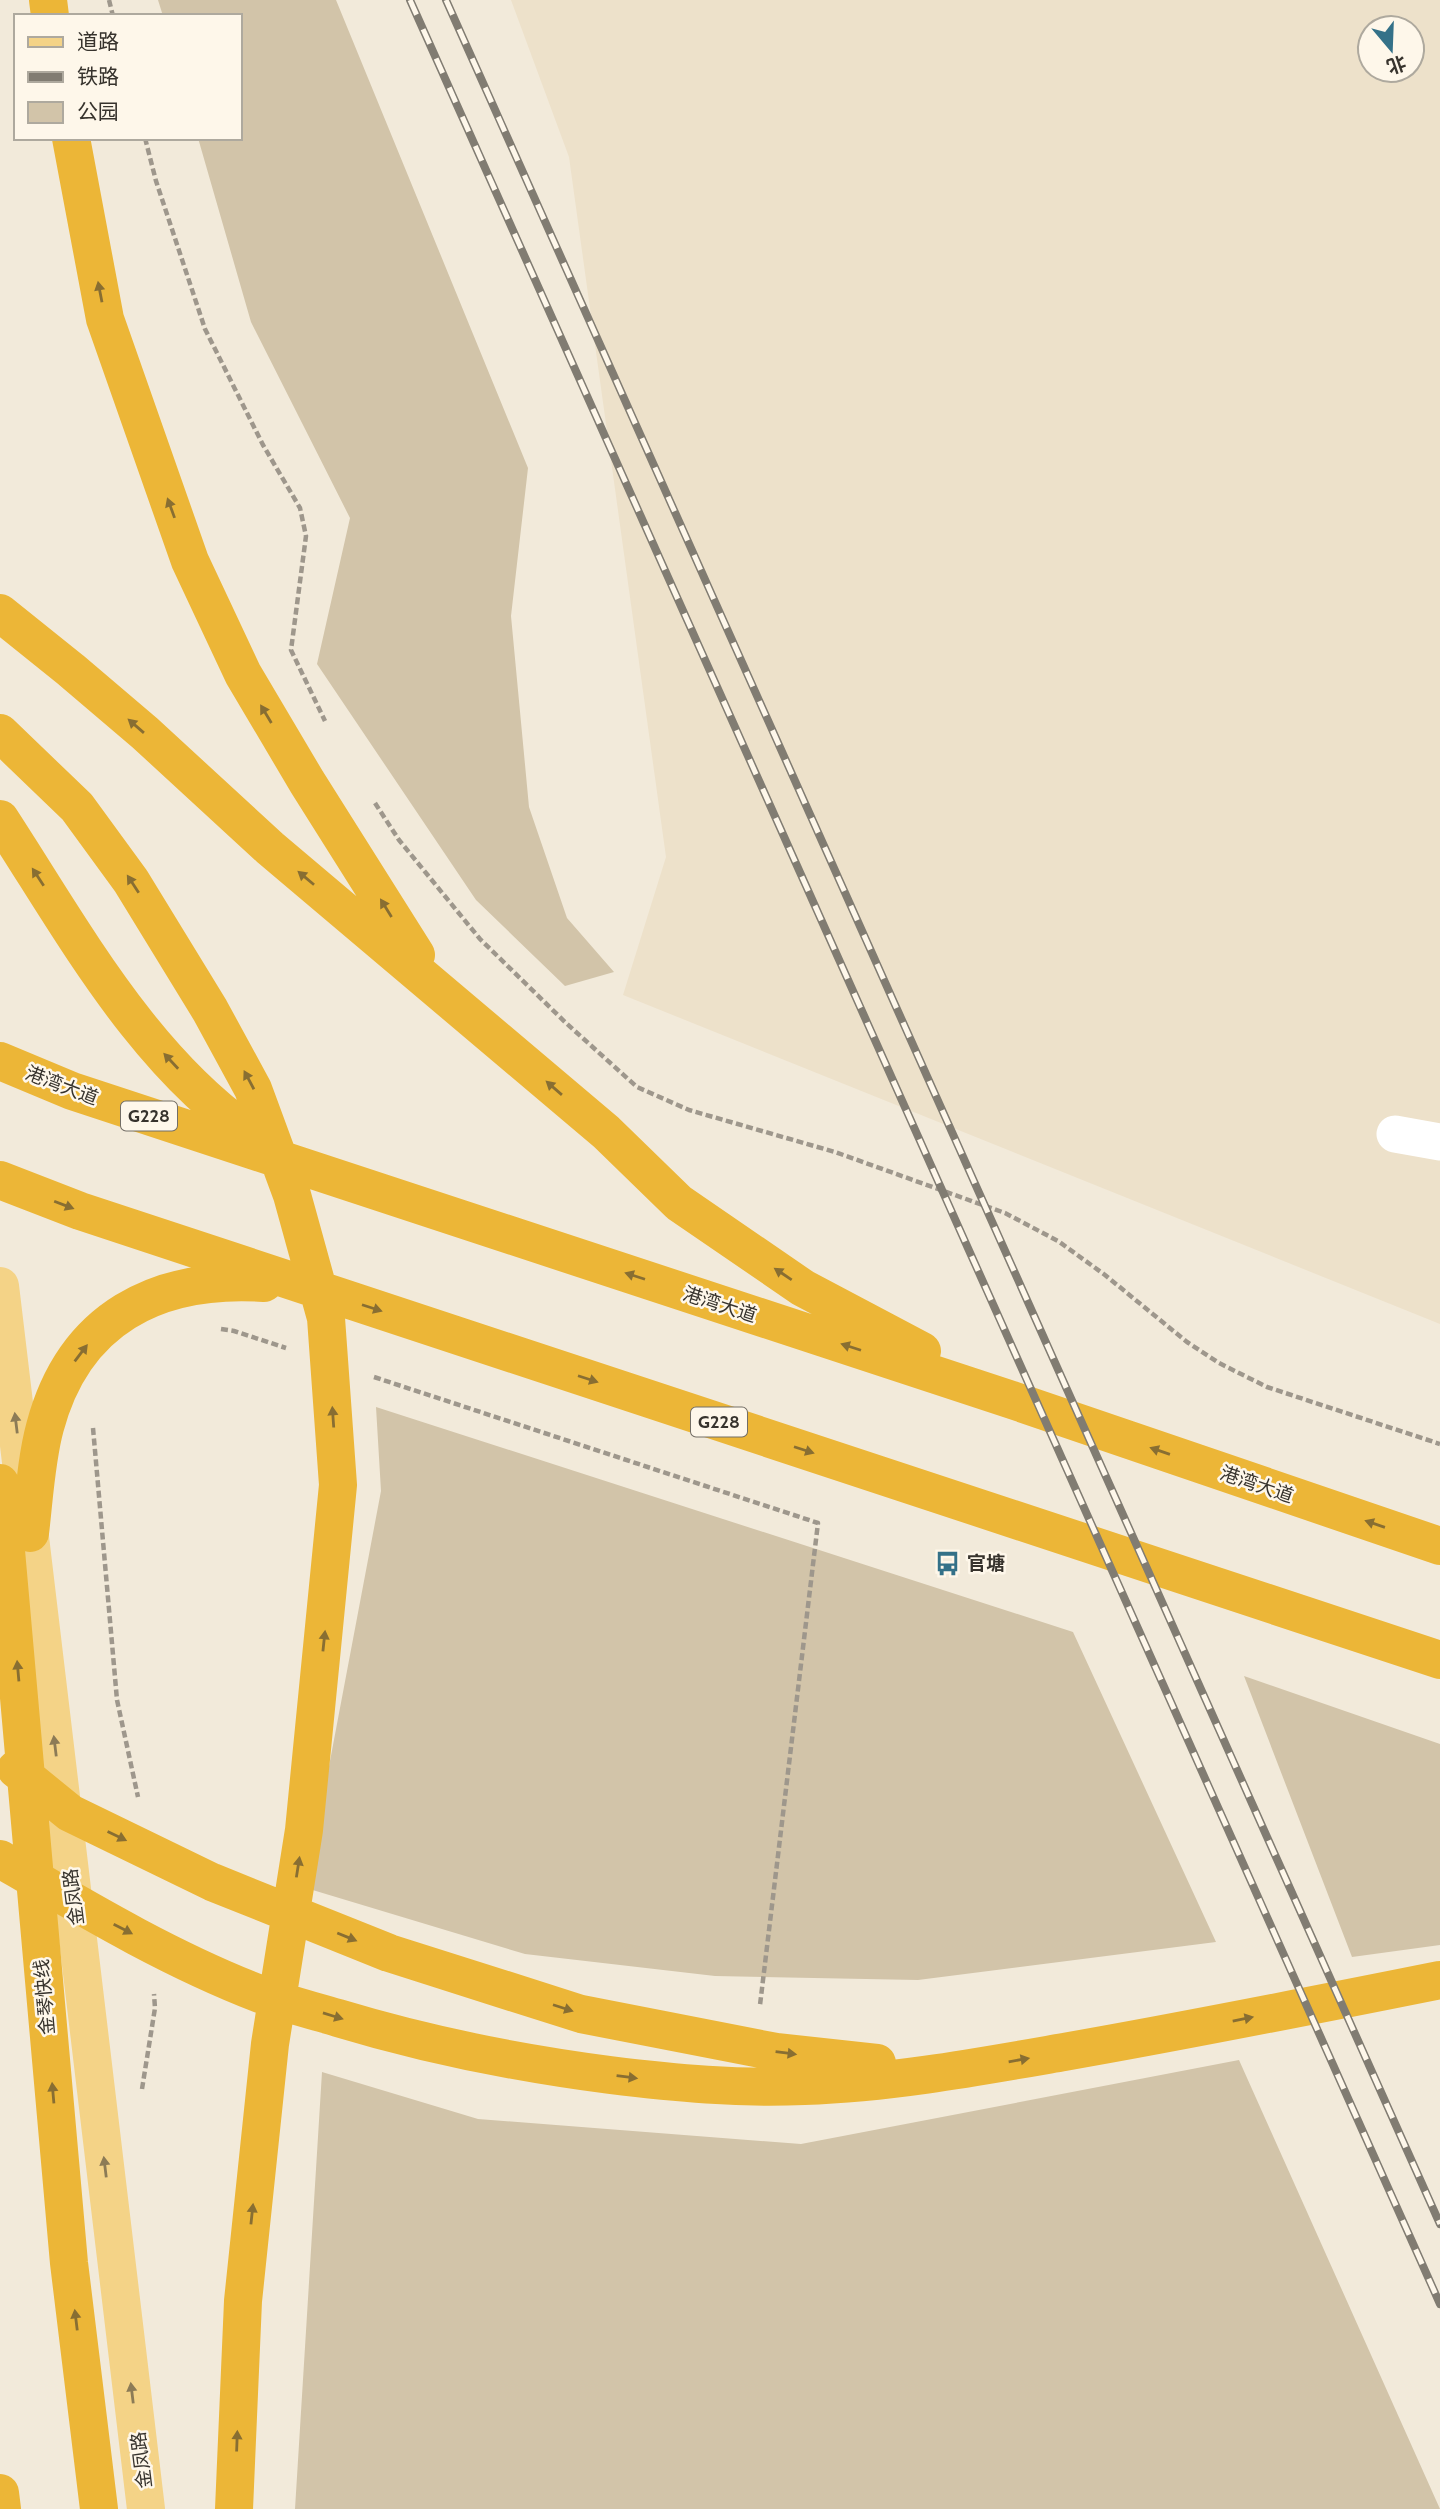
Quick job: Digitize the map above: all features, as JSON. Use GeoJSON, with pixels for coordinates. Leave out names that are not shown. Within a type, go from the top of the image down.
{"type":"FeatureCollection","features":[{"type":"Feature","properties":{"kind":"highway"},"geometry":{"type":"LineString","coordinates":[[71,140],[105,319],[190,561],[243,674],[435,986]]}},
{"type":"Feature","properties":{"kind":"highway"},"geometry":{"type":"LineString","coordinates":[[0,613],[93,688],[270,848],[606,1132],[679,1203],[803,1288],[1015,1401]]}},
{"type":"Feature","properties":{"kind":"highway"},"geometry":{"type":"LineString","coordinates":[[0,733],[77,807],[131,881],[216,1021],[253,1088],[292,1195],[326,1318],[338,1485],[304,1830],[270,2043],[247,2260],[234,2509]]}},
{"type":"Feature","properties":{"kind":"highway"},"geometry":{"type":"LineString","coordinates":[[0,819],[104,979],[147,1035],[190,1082],[238,1126],[299,1165]]}},
{"type":"Feature","properties":{"kind":"highway","name":"港湾大道"},"geometry":{"type":"LineString","coordinates":[[0,1061],[72,1091],[1015,1401],[1440,1546]]}},
{"type":"Feature","properties":{"kind":"highway","name":"G228"},"geometry":{"type":"LineString","coordinates":[[0,1180],[80,1211],[1440,1660]]}},
{"type":"Feature","properties":{"kind":"highway"},"geometry":{"type":"LineString","coordinates":[[30,1533],[44,1428],[62,1381],[82,1349],[119,1314],[169,1291],[228,1281],[306,1286]]}},
{"type":"Feature","properties":{"kind":"highway","name":"金琴快线"},"geometry":{"type":"LineString","coordinates":[[0,1483],[69,2263],[99,2509]]}},
{"type":"Feature","properties":{"kind":"highway"},"geometry":{"type":"LineString","coordinates":[[0,1756],[70,1813],[212,1882],[388,1953],[581,2014],[776,2052],[952,2072]]}},
{"type":"Feature","properties":{"kind":"highway"},"geometry":{"type":"LineString","coordinates":[[0,1859],[110,1923],[260,1994],[380,2031],[471,2052],[566,2069],[739,2088],[808,2086],[952,2072],[1149,2038],[1440,1980]]}},
{"type":"Feature","properties":{"kind":"highway"},"geometry":{"type":"LineString","coordinates":[[0,2495],[2,2509]]}},
{"type":"Feature","properties":{"kind":"main road","name":"金凤路"},"geometry":{"type":"LineString","coordinates":[[0,1286],[146,2509]]}},
{"type":"Feature","properties":{"kind":"street"},"geometry":{"type":"LineString","coordinates":[[1395,1134],[1440,1142]]}},
{"type":"Feature","properties":{"kind":"path"},"geometry":{"type":"LineString","coordinates":[[146,140],[156,181],[205,329],[263,446],[300,508],[306,536],[291,650],[326,724]]}},
{"type":"Feature","properties":{"kind":"path"},"geometry":{"type":"LineString","coordinates":[[369,794],[399,840],[480,939],[566,1023],[637,1087],[689,1110],[835,1152],[1005,1213],[1058,1241],[1105,1275],[1187,1342],[1219,1363],[1267,1387],[1440,1444]]}},
{"type":"Feature","properties":{"kind":"path"},"geometry":{"type":"LineString","coordinates":[[213,1328],[234,1331],[287,1348]]}},
{"type":"Feature","properties":{"kind":"path"},"geometry":{"type":"LineString","coordinates":[[367,1374],[818,1523],[759,2014]]}},
{"type":"Feature","properties":{"kind":"path"},"geometry":{"type":"LineString","coordinates":[[94,1420],[92,1435],[117,1700],[139,1802]]}},
{"type":"Feature","properties":{"kind":"path"},"geometry":{"type":"LineString","coordinates":[[142,2090],[155,2008],[153,1980]]}},
{"type":"Feature","properties":{"kind":"shaded area"},"geometry":{"type":"Polygon","coordinates":[[[511,0],[1440,0],[1440,1324],[623,995],[666,857],[569,157],[511,0]]]}},
{"type":"Feature","properties":{"kind":"green space"},"geometry":{"type":"Polygon","coordinates":[[[158,0],[336,0],[528,468],[511,616],[529,807],[567,918],[614,972],[565,986],[476,900],[317,664],[350,518],[251,322],[199,140],[242,140],[242,14],[162,14],[158,0]]]}},
{"type":"Feature","properties":{"kind":"green space"},"geometry":{"type":"Polygon","coordinates":[[[376,1407],[1073,1632],[1216,1942],[918,1980],[715,1976],[525,1954],[306,1888],[381,1491],[376,1407]]]}},
{"type":"Feature","properties":{"kind":"green space"},"geometry":{"type":"Polygon","coordinates":[[[1244,1676],[1440,1744],[1440,1945],[1352,1957],[1244,1676]]]}},
{"type":"Feature","properties":{"kind":"green space"},"geometry":{"type":"Polygon","coordinates":[[[1239,2060],[1440,2509],[295,2509],[322,2072],[478,2119],[801,2144],[1239,2060]]]}},
{"type":"Feature","properties":{"kind":"railway"},"geometry":{"type":"LineString","coordinates":[[410,0],[1440,2304]]}},
{"type":"Feature","properties":{"kind":"railway"},"geometry":{"type":"LineString","coordinates":[[446,0],[1440,2224]]}},
{"type":"Feature","properties":{"kind":"place","name":"官塘"},"geometry":{"type":"Point","coordinates":[947,1563]}}]}
